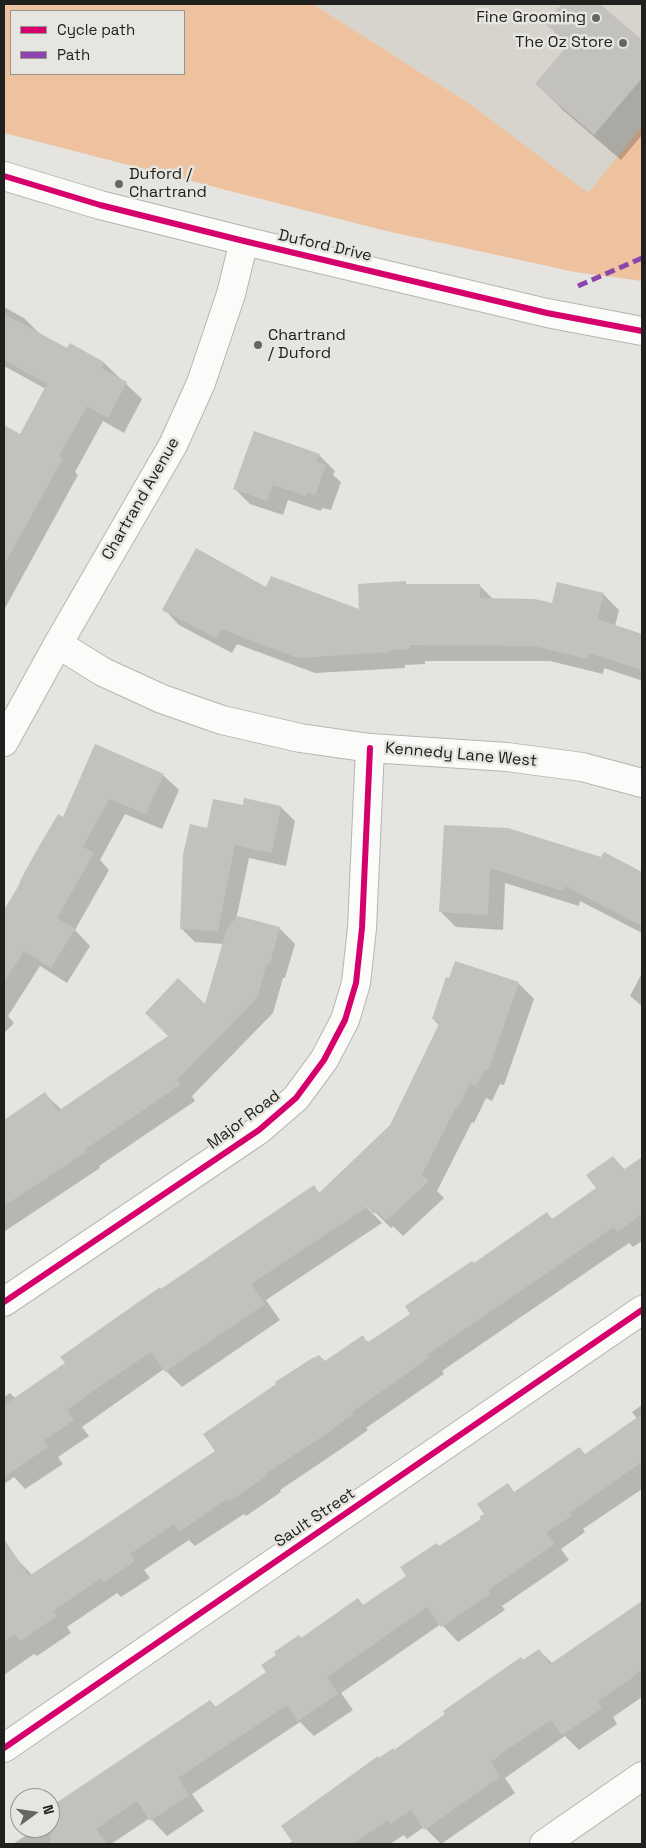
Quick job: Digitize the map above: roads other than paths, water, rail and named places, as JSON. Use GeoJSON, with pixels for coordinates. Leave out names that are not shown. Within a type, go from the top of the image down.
{"type":"FeatureCollection","features":[{"type":"Feature","properties":{"kind":"street","name":"Duford Drive"},"geometry":{"type":"LineString","coordinates":[[4,176],[100,205],[244,241],[547,313],[642,331]]}},
{"type":"Feature","properties":{"kind":"street","name":"Chartrand Avenue"},"geometry":{"type":"LineString","coordinates":[[4,742],[58,644],[174,445],[201,384],[231,294],[244,241]]}},
{"type":"Feature","properties":{"kind":"street","name":"Kennedy Lane West"},"geometry":{"type":"LineString","coordinates":[[58,644],[103,672],[162,699],[222,720],[300,738],[370,748],[507,757],[582,767],[642,783]]}},
{"type":"Feature","properties":{"kind":"street","name":"Major Road"},"geometry":{"type":"LineString","coordinates":[[4,1302],[259,1130],[296,1098],[324,1060],[345,1020],[356,983],[362,928],[370,748]]}},
{"type":"Feature","properties":{"kind":"street","name":"Sault Street"},"geometry":{"type":"LineString","coordinates":[[4,1748],[642,1310]]}},
{"type":"Feature","properties":{"kind":"street"},"geometry":{"type":"LineString","coordinates":[[544,1844],[642,1776]]}},
{"type":"Feature","properties":{"kind":"place","name":"Fine Grooming"},"geometry":{"type":"Point","coordinates":[596,18]}},
{"type":"Feature","properties":{"kind":"place","name":"The Oz Store"},"geometry":{"type":"Point","coordinates":[623,43]}},
{"type":"Feature","properties":{"kind":"place","name":"Duford / Chartrand"},"geometry":{"type":"Point","coordinates":[119,184]}},
{"type":"Feature","properties":{"kind":"place","name":"Chartrand / Duford"},"geometry":{"type":"Point","coordinates":[258,345]}}]}
